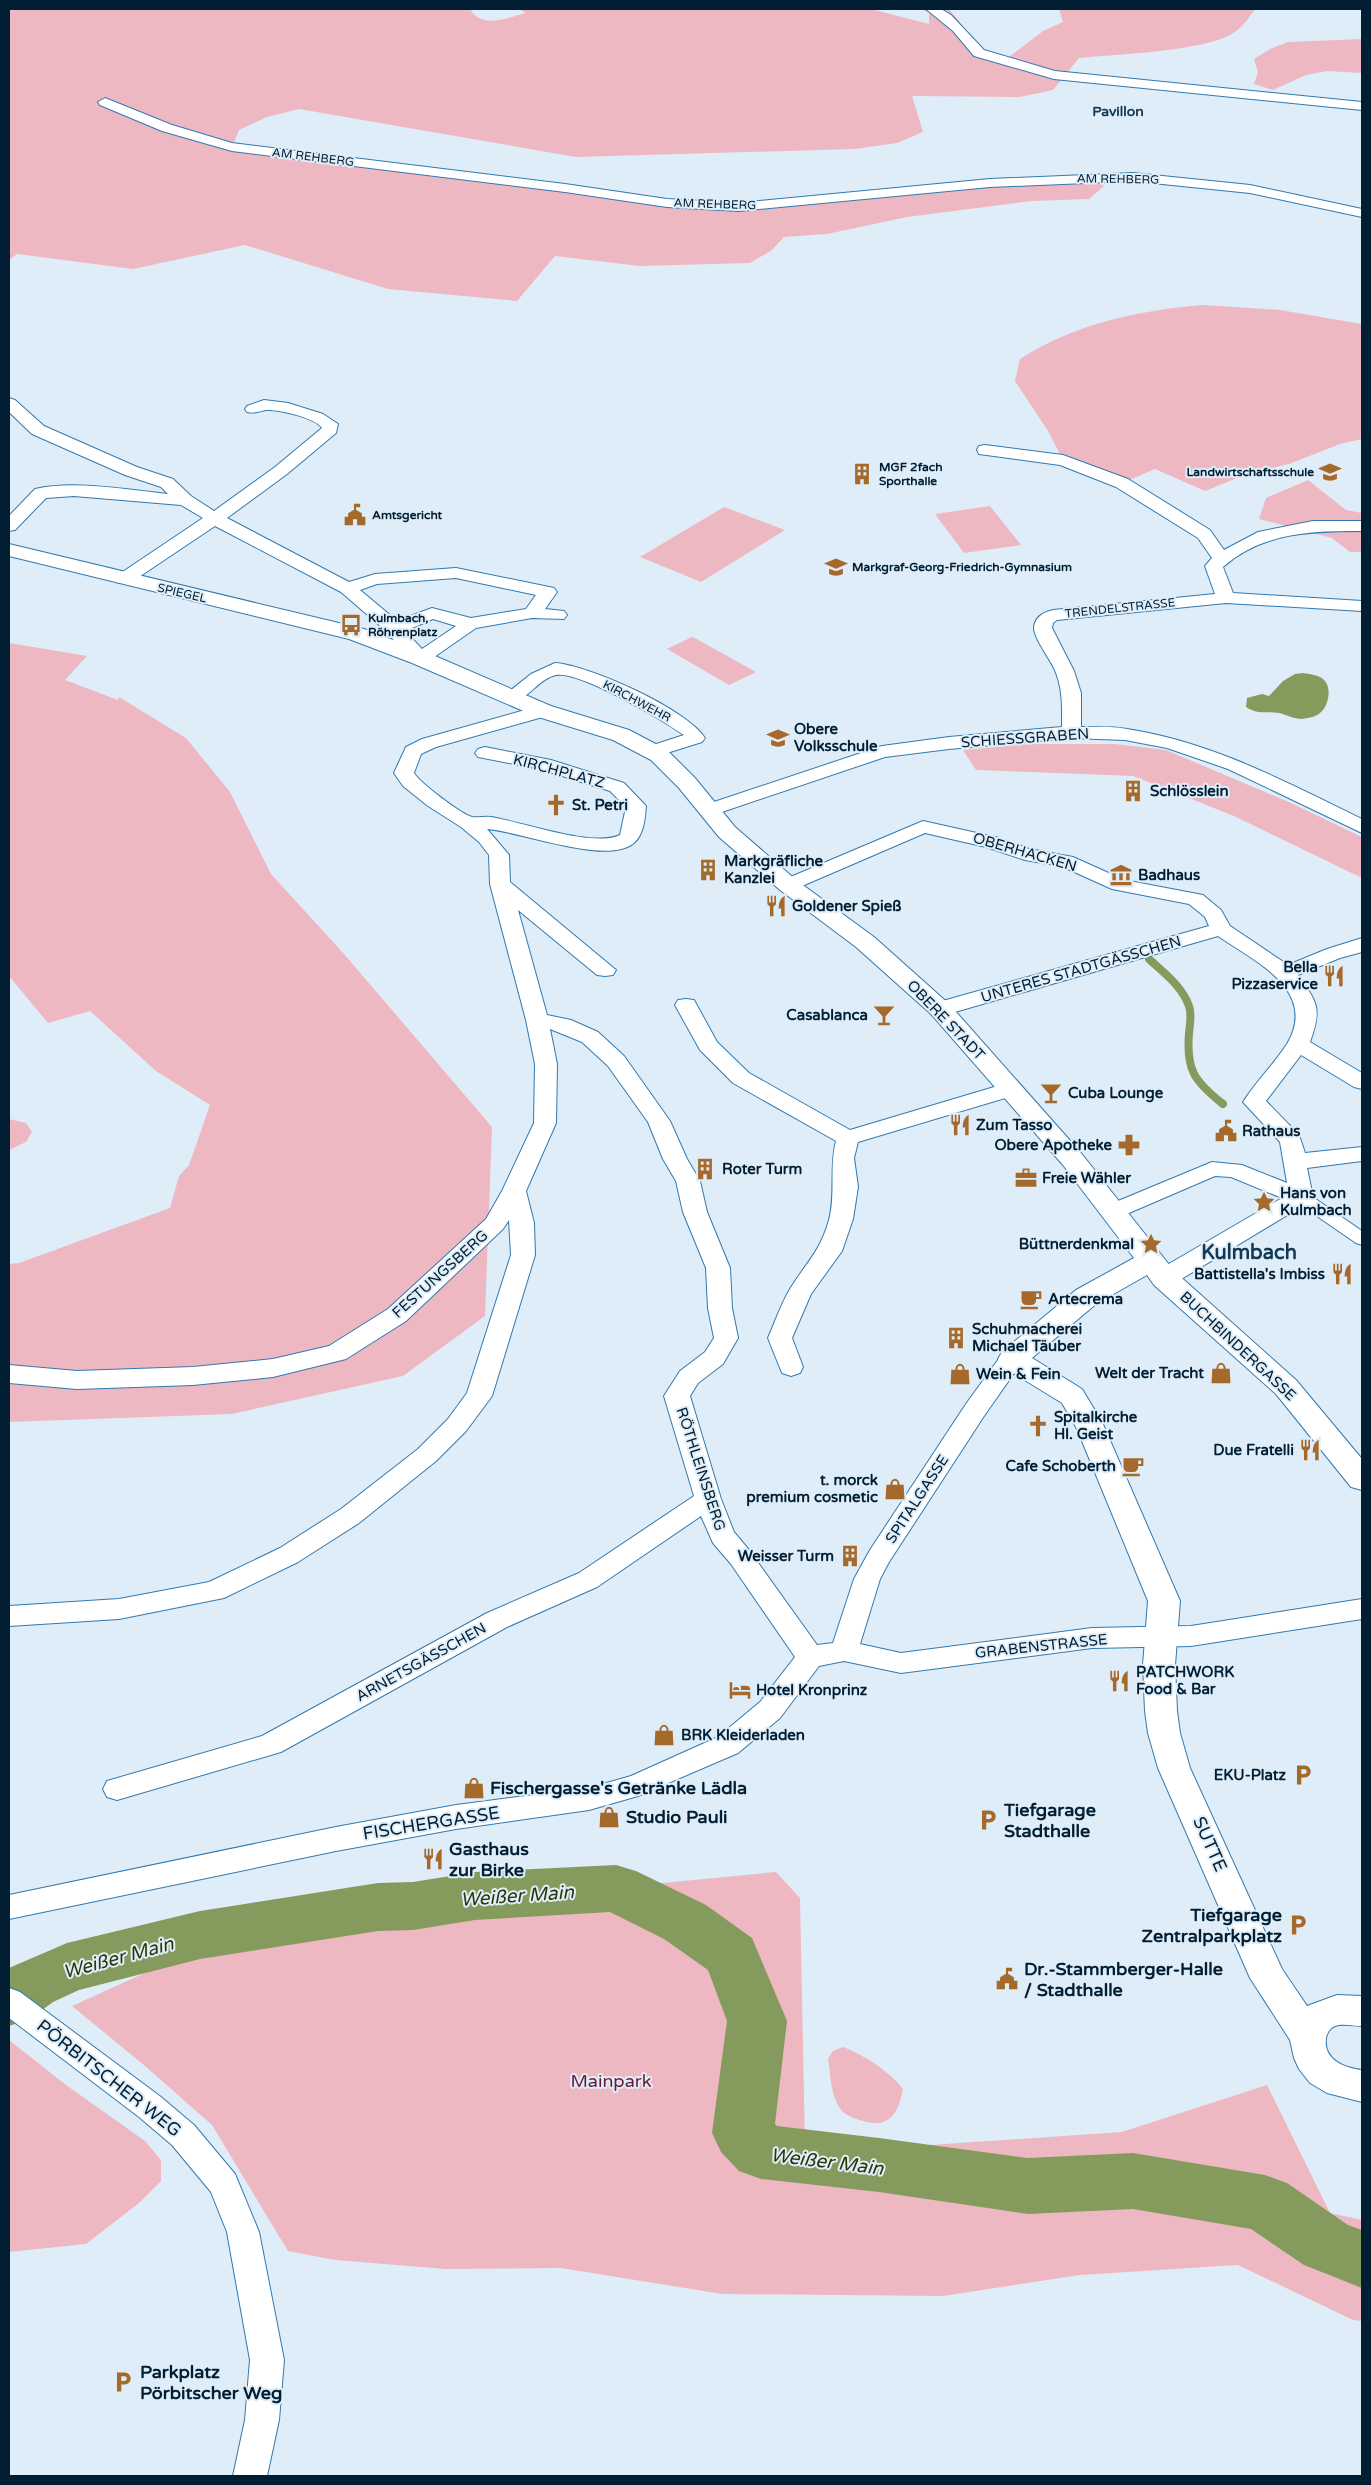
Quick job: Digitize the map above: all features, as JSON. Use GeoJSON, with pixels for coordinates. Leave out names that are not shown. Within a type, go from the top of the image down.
{"type":"FeatureCollection","features":[{"type":"Feature","properties":{"kind":"street"},"geometry":{"type":"LineString","coordinates":[[932,9],[955,24],[970,39],[979,53],[1054,75],[1362,106]]}},
{"type":"Feature","properties":{"kind":"street","name":"AM REHBERG"},"geometry":{"type":"LineString","coordinates":[[104,102],[151,124],[185,136],[232,147],[565,188],[667,203],[739,207],[990,183],[1133,178],[1250,189],[1362,213]]}},
{"type":"Feature","properties":{"kind":"street"},"geometry":{"type":"LineString","coordinates":[[9,403],[30,423],[53,437],[131,471],[167,483],[185,500],[214,518],[347,588],[392,627],[420,658],[510,698],[543,711],[621,735],[654,751],[674,768],[709,810]]}},
{"type":"Feature","properties":{"kind":"street"},"geometry":{"type":"LineString","coordinates":[[124,579],[214,518],[236,506],[330,430],[330,424],[314,414],[264,405],[253,409]]}},
{"type":"Feature","properties":{"kind":"street"},"geometry":{"type":"LineString","coordinates":[[985,450],[1063,460],[1122,483],[1204,534],[1222,558]]}},
{"type":"Feature","properties":{"kind":"street"},"geometry":{"type":"LineString","coordinates":[[9,526],[41,493],[74,490],[185,500]]}},
{"type":"Feature","properties":{"kind":"street"},"geometry":{"type":"LineString","coordinates":[[1226,598],[1214,566],[1222,558],[1258,537],[1313,526],[1362,526]]}},
{"type":"Feature","properties":{"kind":"street","name":"SPIEGEL"},"geometry":{"type":"LineString","coordinates":[[9,550],[356,634],[420,658]]}},
{"type":"Feature","properties":{"kind":"street"},"geometry":{"type":"LineString","coordinates":[[347,588],[375,579],[456,573],[548,592],[532,613]]}},
{"type":"Feature","properties":{"kind":"street","name":"TRENDELSTRASSE"},"geometry":{"type":"LineString","coordinates":[[1071,732],[1072,693],[1065,671],[1043,631],[1042,625],[1046,619],[1065,613],[1226,598],[1362,606]]}},
{"type":"Feature","properties":{"kind":"street"},"geometry":{"type":"LineString","coordinates":[[356,634],[392,627],[432,613],[470,624]]}},
{"type":"Feature","properties":{"kind":"street"},"geometry":{"type":"LineString","coordinates":[[420,658],[470,624],[532,613],[558,615]]}},
{"type":"Feature","properties":{"kind":"street","name":"KIRCHWEHR"},"geometry":{"type":"LineString","coordinates":[[510,698],[541,675],[555,669],[564,669],[584,675],[614,687],[691,731],[695,738],[654,751]]}},
{"type":"Feature","properties":{"kind":"street","name":"FESTUNGSBERG"},"geometry":{"type":"LineString","coordinates":[[9,1374],[77,1380],[193,1376],[273,1368],[337,1352],[397,1315],[495,1224],[514,1191],[545,1123],[546,1064],[537,1020],[500,884],[499,855],[486,838],[468,823],[434,802],[410,782],[404,773],[414,751],[436,740],[543,711]]}},
{"type":"Feature","properties":{"kind":"street","name":"SCHIESSGRABEN"},"geometry":{"type":"LineString","coordinates":[[709,810],[882,752],[949,743],[1071,732],[1125,734],[1171,743],[1235,765],[1362,827]]}},
{"type":"Feature","properties":{"kind":"street","name":"KIRCHPLATZ"},"geometry":{"type":"LineString","coordinates":[[468,823],[490,823],[583,844],[620,844],[628,839],[634,824],[636,806],[616,786],[544,764],[485,753]]}},
{"type":"Feature","properties":{"kind":"street","name":"OBERE STADT"},"geometry":{"type":"LineString","coordinates":[[709,810],[727,832],[788,884],[865,942],[940,1009],[1072,1159],[1157,1269]]}},
{"type":"Feature","properties":{"kind":"street","name":"OBERHACKEN"},"geometry":{"type":"LineString","coordinates":[[788,884],[923,827],[984,840],[1025,854],[1066,860],[1119,885],[1196,899],[1214,914],[1221,929],[1286,973],[1305,1000],[1306,1023],[1298,1044],[1254,1102],[1291,1140],[1294,1162]]}},
{"type":"Feature","properties":{"kind":"street"},"geometry":{"type":"LineString","coordinates":[[500,884],[540,920],[605,970]]}},
{"type":"Feature","properties":{"kind":"street","name":"UNTERES STADTGÄSSCHEN"},"geometry":{"type":"LineString","coordinates":[[940,1009],[1221,929]]}},
{"type":"Feature","properties":{"kind":"street"},"geometry":{"type":"LineString","coordinates":[[1286,973],[1334,953],[1353,949],[1362,944]]}},
{"type":"Feature","properties":{"kind":"street"},"geometry":{"type":"LineString","coordinates":[[686,1005],[708,1045],[741,1078],[848,1138],[1011,1089]]}},
{"type":"Feature","properties":{"kind":"street","name":"RÖTHLEINSBERG"},"geometry":{"type":"LineString","coordinates":[[537,1020],[563,1025],[590,1037],[616,1061],[659,1121],[675,1159],[688,1181],[695,1212],[718,1268],[720,1308],[726,1338],[714,1358],[689,1377],[677,1396],[708,1499],[722,1536],[740,1557],[774,1610],[810,1657]]}},
{"type":"Feature","properties":{"kind":"street"},"geometry":{"type":"LineString","coordinates":[[1298,1044],[1362,1082]]}},
{"type":"Feature","properties":{"kind":"street"},"geometry":{"type":"LineString","coordinates":[[791,1367],[780,1338],[800,1292],[830,1251],[842,1211],[846,1187],[843,1158],[848,1138]]}},
{"type":"Feature","properties":{"kind":"street"},"geometry":{"type":"LineString","coordinates":[[1301,1197],[1294,1162],[1362,1154]]}},
{"type":"Feature","properties":{"kind":"street"},"geometry":{"type":"LineString","coordinates":[[1114,1211],[1212,1169],[1234,1170],[1301,1197],[1362,1238]]}},
{"type":"Feature","properties":{"kind":"street"},"geometry":{"type":"LineString","coordinates":[[9,1616],[119,1609],[215,1590],[289,1555],[350,1516],[427,1455],[457,1425],[478,1396],[492,1359],[503,1315],[523,1255],[522,1223],[514,1191]]}},
{"type":"Feature","properties":{"kind":"street"},"geometry":{"type":"LineString","coordinates":[[1157,1269],[1301,1197]]}},
{"type":"Feature","properties":{"kind":"street","name":"SPITALGASSE"},"geometry":{"type":"LineString","coordinates":[[844,1651],[868,1579],[880,1557],[975,1410],[1012,1359],[1086,1297],[1157,1269]]}},
{"type":"Feature","properties":{"kind":"street","name":"BUCHBINDERGASSE"},"geometry":{"type":"LineString","coordinates":[[1157,1269],[1286,1387],[1362,1479]]}},
{"type":"Feature","properties":{"kind":"street"},"geometry":{"type":"LineString","coordinates":[[1012,1359],[1072,1396],[1092,1429],[1164,1601],[1162,1638]]}},
{"type":"Feature","properties":{"kind":"street","name":"ARNETSGÄSSCHEN"},"geometry":{"type":"LineString","coordinates":[[117,1789],[272,1744],[498,1620],[588,1580],[708,1499]]}},
{"type":"Feature","properties":{"kind":"street","name":"GRABENSTRASSE"},"geometry":{"type":"LineString","coordinates":[[810,1657],[844,1651],[901,1663],[1092,1638],[1191,1636],[1362,1609]]}},
{"type":"Feature","properties":{"kind":"street","name":"SUTTE"},"geometry":{"type":"LineString","coordinates":[[1162,1638],[1159,1665],[1160,1711],[1174,1768],[1268,1978],[1307,2035],[1307,2047],[1311,2059],[1320,2070],[1346,2084],[1362,2086]]}},
{"type":"Feature","properties":{"kind":"street","name":"FISCHERGASSE"},"geometry":{"type":"LineString","coordinates":[[9,1907],[326,1841],[456,1817],[589,1799],[638,1785],[728,1746],[770,1710],[810,1657]]}},
{"type":"Feature","properties":{"kind":"street","name":"PÖRBITSCHER WEG"},"geometry":{"type":"LineString","coordinates":[[20,2009],[91,2061],[176,2130],[224,2184],[243,2232],[266,2360],[262,2420],[250,2476]]}},
{"type":"Feature","properties":{"kind":"street"},"geometry":{"type":"LineString","coordinates":[[1307,2035],[1317,2018],[1326,2012],[1350,2009],[1362,2011]]}},
{"type":"Feature","properties":{"kind":"green space"},"geometry":{"type":"Polygon","coordinates":[[[9,9],[473,9],[471,11],[476,16],[490,21],[526,13],[519,9],[871,9],[929,24],[929,13],[921,9],[949,9],[984,52],[1009,57],[1043,31],[1063,22],[1059,9],[1255,9],[1244,24],[1235,32],[1221,39],[1160,51],[1079,58],[1053,90],[1020,97],[912,96],[923,132],[897,143],[855,149],[576,157],[299,109],[267,117],[239,130],[232,147],[667,203],[739,207],[1094,179],[1104,186],[1089,199],[1032,201],[907,217],[827,234],[784,237],[772,250],[750,263],[640,266],[555,256],[517,301],[388,289],[245,245],[133,269],[17,254],[9,260],[9,9]]]}},
{"type":"Feature","properties":{"kind":"green space"},"geometry":{"type":"Polygon","coordinates":[[[1362,39],[1362,73],[1327,71],[1306,75],[1273,90],[1254,84],[1258,72],[1254,59],[1270,49],[1288,42],[1362,39]]]}},
{"type":"Feature","properties":{"kind":"green space"},"geometry":{"type":"Polygon","coordinates":[[[1203,305],[1280,310],[1362,324],[1362,439],[1340,444],[1289,464],[1247,474],[1205,491],[1155,469],[1122,483],[1063,460],[1048,431],[1015,381],[1020,359],[1063,336],[1108,321],[1155,311],[1203,305]]]}},
{"type":"Feature","properties":{"kind":"green space"},"geometry":{"type":"Polygon","coordinates":[[[1308,480],[1346,510],[1362,513],[1362,552],[1350,552],[1332,538],[1259,519],[1266,498],[1308,480]]]}},
{"type":"Feature","properties":{"kind":"green space"},"geometry":{"type":"Polygon","coordinates":[[[990,506],[1021,545],[964,553],[935,514],[990,506]]]}},
{"type":"Feature","properties":{"kind":"green space"},"geometry":{"type":"Polygon","coordinates":[[[724,507],[785,530],[701,582],[640,557],[724,507]]]}},
{"type":"Feature","properties":{"kind":"green space"},"geometry":{"type":"Polygon","coordinates":[[[692,637],[756,672],[729,685],[667,649],[692,637]]]}},
{"type":"Feature","properties":{"kind":"green space"},"geometry":{"type":"Polygon","coordinates":[[[9,643],[87,656],[65,680],[118,700],[119,697],[186,738],[230,792],[271,874],[344,954],[492,1127],[485,1316],[403,1376],[232,1414],[9,1422],[9,1264],[19,1263],[170,1208],[179,1176],[189,1165],[210,1105],[156,1071],[90,1011],[48,1023],[9,976],[9,643]]]}},
{"type":"Feature","properties":{"kind":"green space"},"geometry":{"type":"Polygon","coordinates":[[[1030,744],[1115,744],[1166,750],[1291,803],[1362,837],[1362,878],[1234,816],[1133,776],[976,770],[963,750],[1030,744]]]}},
{"type":"Feature","properties":{"kind":"green space"},"geometry":{"type":"Polygon","coordinates":[[[9,1119],[26,1123],[32,1132],[26,1142],[9,1150],[9,1119]]]}},
{"type":"Feature","properties":{"kind":"green space","name":"Mainpark"},"geometry":{"type":"Polygon","coordinates":[[[776,1872],[800,1898],[805,2146],[915,2146],[1122,2132],[1267,2085],[1330,2213],[1362,2220],[1362,2321],[1353,2320],[1238,2265],[1080,2275],[943,2296],[722,2294],[561,2268],[446,2269],[335,2260],[288,2251],[212,2125],[145,2066],[72,2006],[189,1953],[316,1928],[473,1901],[776,1872]]]}},
{"type":"Feature","properties":{"kind":"green space"},"geometry":{"type":"Polygon","coordinates":[[[9,2040],[66,2085],[145,2141],[161,2160],[161,2181],[139,2203],[86,2244],[9,2252],[9,2040]]]}},
{"type":"Feature","properties":{"kind":"green space"},"geometry":{"type":"Polygon","coordinates":[[[843,2047],[876,2064],[903,2089],[895,2112],[886,2121],[872,2123],[857,2119],[844,2113],[838,2105],[832,2086],[828,2059],[833,2051],[843,2047]]]}},
{"type":"Feature","properties":{"kind":"shaded area"},"geometry":{"type":"Polygon","coordinates":[[[1303,673],[1320,677],[1327,684],[1329,693],[1327,702],[1323,710],[1318,714],[1309,718],[1299,719],[1279,713],[1254,711],[1246,707],[1247,698],[1262,694],[1269,696],[1283,681],[1295,674],[1303,673]]]}},
{"type":"Feature","properties":{"kind":"waterway"},"geometry":{"type":"LineString","coordinates":[[1149,959],[1172,980],[1186,999],[1190,1012],[1188,1046],[1191,1066],[1199,1081],[1223,1104]]}},
{"type":"Feature","properties":{"kind":"waterway","name":"Weißer Main"},"geometry":{"type":"LineString","coordinates":[[9,2001],[32,1984],[67,1968],[200,1935],[378,1907],[413,1906],[475,1896],[616,1888],[685,1922],[731,1955],[757,2021],[743,2133],[761,2152],[879,2165],[1028,2186],[1133,2181],[1265,2203],[1326,2245],[1362,2259]]}},
{"type":"Feature","properties":{"kind":"place","name":"Landwirtschaftsschule"},"geometry":{"type":"Point","coordinates":[1330,472]}},
{"type":"Feature","properties":{"kind":"place","name":"MGF 2fach Sporthalle"},"geometry":{"type":"Point","coordinates":[862,474]}},
{"type":"Feature","properties":{"kind":"place","name":"Amtsgericht"},"geometry":{"type":"Point","coordinates":[355,515]}},
{"type":"Feature","properties":{"kind":"place","name":"Markgraf-Georg-Friedrich-Gymnasium"},"geometry":{"type":"Point","coordinates":[836,567]}},
{"type":"Feature","properties":{"kind":"place","name":"Kulmbach, Röhrenplatz"},"geometry":{"type":"Point","coordinates":[351,625]}},
{"type":"Feature","properties":{"kind":"place","name":"Obere Volksschule"},"geometry":{"type":"Point","coordinates":[778,738]}},
{"type":"Feature","properties":{"kind":"place","name":"Schlösslein"},"geometry":{"type":"Point","coordinates":[1133,791]}},
{"type":"Feature","properties":{"kind":"place","name":"St. Petri"},"geometry":{"type":"Point","coordinates":[556,805]}},
{"type":"Feature","properties":{"kind":"place","name":"Markgräfliche Kanzlei"},"geometry":{"type":"Point","coordinates":[708,870]}},
{"type":"Feature","properties":{"kind":"place","name":"Badhaus"},"geometry":{"type":"Point","coordinates":[1121,875]}},
{"type":"Feature","properties":{"kind":"place","name":"Goldener Spieß"},"geometry":{"type":"Point","coordinates":[776,906]}},
{"type":"Feature","properties":{"kind":"place","name":"Bella Pizzaservice"},"geometry":{"type":"Point","coordinates":[1334,976]}},
{"type":"Feature","properties":{"kind":"place","name":"Casablanca"},"geometry":{"type":"Point","coordinates":[884,1015]}},
{"type":"Feature","properties":{"kind":"place","name":"Cuba Lounge"},"geometry":{"type":"Point","coordinates":[1051,1093]}},
{"type":"Feature","properties":{"kind":"place","name":"Zum Tasso"},"geometry":{"type":"Point","coordinates":[960,1125]}},
{"type":"Feature","properties":{"kind":"place","name":"Rathaus"},"geometry":{"type":"Point","coordinates":[1226,1131]}},
{"type":"Feature","properties":{"kind":"place","name":"Obere Apotheke"},"geometry":{"type":"Point","coordinates":[1129,1145]}},
{"type":"Feature","properties":{"kind":"place","name":"Roter Turm"},"geometry":{"type":"Point","coordinates":[705,1169]}},
{"type":"Feature","properties":{"kind":"place","name":"Freie Wähler"},"geometry":{"type":"Point","coordinates":[1026,1178]}},
{"type":"Feature","properties":{"kind":"place","name":"Hans von Kulmbach"},"geometry":{"type":"Point","coordinates":[1264,1202]}},
{"type":"Feature","properties":{"kind":"place","name":"Büttnerdenkmal"},"geometry":{"type":"Point","coordinates":[1151,1244]}},
{"type":"Feature","properties":{"kind":"place","name":"Battistella's Imbiss"},"geometry":{"type":"Point","coordinates":[1342,1274]}},
{"type":"Feature","properties":{"kind":"place","name":"Artecrema"},"geometry":{"type":"Point","coordinates":[1031,1299]}},
{"type":"Feature","properties":{"kind":"place","name":"Schuhmacherei Michael Täuber"},"geometry":{"type":"Point","coordinates":[956,1338]}},
{"type":"Feature","properties":{"kind":"place","name":"Welt der Tracht"},"geometry":{"type":"Point","coordinates":[1221,1373]}},
{"type":"Feature","properties":{"kind":"place","name":"Wein & Fein"},"geometry":{"type":"Point","coordinates":[960,1374]}},
{"type":"Feature","properties":{"kind":"place","name":"Spitalkirche Hl. Geist"},"geometry":{"type":"Point","coordinates":[1038,1426]}},
{"type":"Feature","properties":{"kind":"place","name":"Due Fratelli"},"geometry":{"type":"Point","coordinates":[1310,1450]}},
{"type":"Feature","properties":{"kind":"place","name":"Cafe Schoberth"},"geometry":{"type":"Point","coordinates":[1133,1466]}},
{"type":"Feature","properties":{"kind":"place","name":"t. morck premium cosmetic"},"geometry":{"type":"Point","coordinates":[895,1489]}},
{"type":"Feature","properties":{"kind":"place","name":"Weisser Turm"},"geometry":{"type":"Point","coordinates":[850,1556]}},
{"type":"Feature","properties":{"kind":"place","name":"PATCHWORK Food & Bar"},"geometry":{"type":"Point","coordinates":[1119,1681]}},
{"type":"Feature","properties":{"kind":"place","name":"Hotel Kronprinz"},"geometry":{"type":"Point","coordinates":[740,1690]}},
{"type":"Feature","properties":{"kind":"place","name":"BRK Kleiderladen"},"geometry":{"type":"Point","coordinates":[664,1735]}},
{"type":"Feature","properties":{"kind":"place","name":"EKU-Platz"},"geometry":{"type":"Point","coordinates":[1303,1775]}},
{"type":"Feature","properties":{"kind":"place","name":"Fischergasse's Getränke Lädla"},"geometry":{"type":"Point","coordinates":[474,1788]}},
{"type":"Feature","properties":{"kind":"place","name":"Studio Pauli"},"geometry":{"type":"Point","coordinates":[609,1817]}},
{"type":"Feature","properties":{"kind":"place","name":"Tiefgarage Stadthalle"},"geometry":{"type":"Point","coordinates":[988,1820]}},
{"type":"Feature","properties":{"kind":"place","name":"Gasthaus zur Birke"},"geometry":{"type":"Point","coordinates":[433,1859]}},
{"type":"Feature","properties":{"kind":"place","name":"Tiefgarage Zentralparkplatz"},"geometry":{"type":"Point","coordinates":[1298,1925]}},
{"type":"Feature","properties":{"kind":"place","name":"Dr.-Stammberger-Halle / Stadthalle"},"geometry":{"type":"Point","coordinates":[1007,1979]}},
{"type":"Feature","properties":{"kind":"place","name":"Parkplatz Pörbitscher Weg"},"geometry":{"type":"Point","coordinates":[123,2382]}},
{"type":"Feature","properties":{"kind":"district","name":"Pavillon"},"geometry":{"type":"Point","coordinates":[1118,111]}},
{"type":"Feature","properties":{"kind":"district","name":"Kulmbach"},"geometry":{"type":"Point","coordinates":[1249,1252]}}]}
